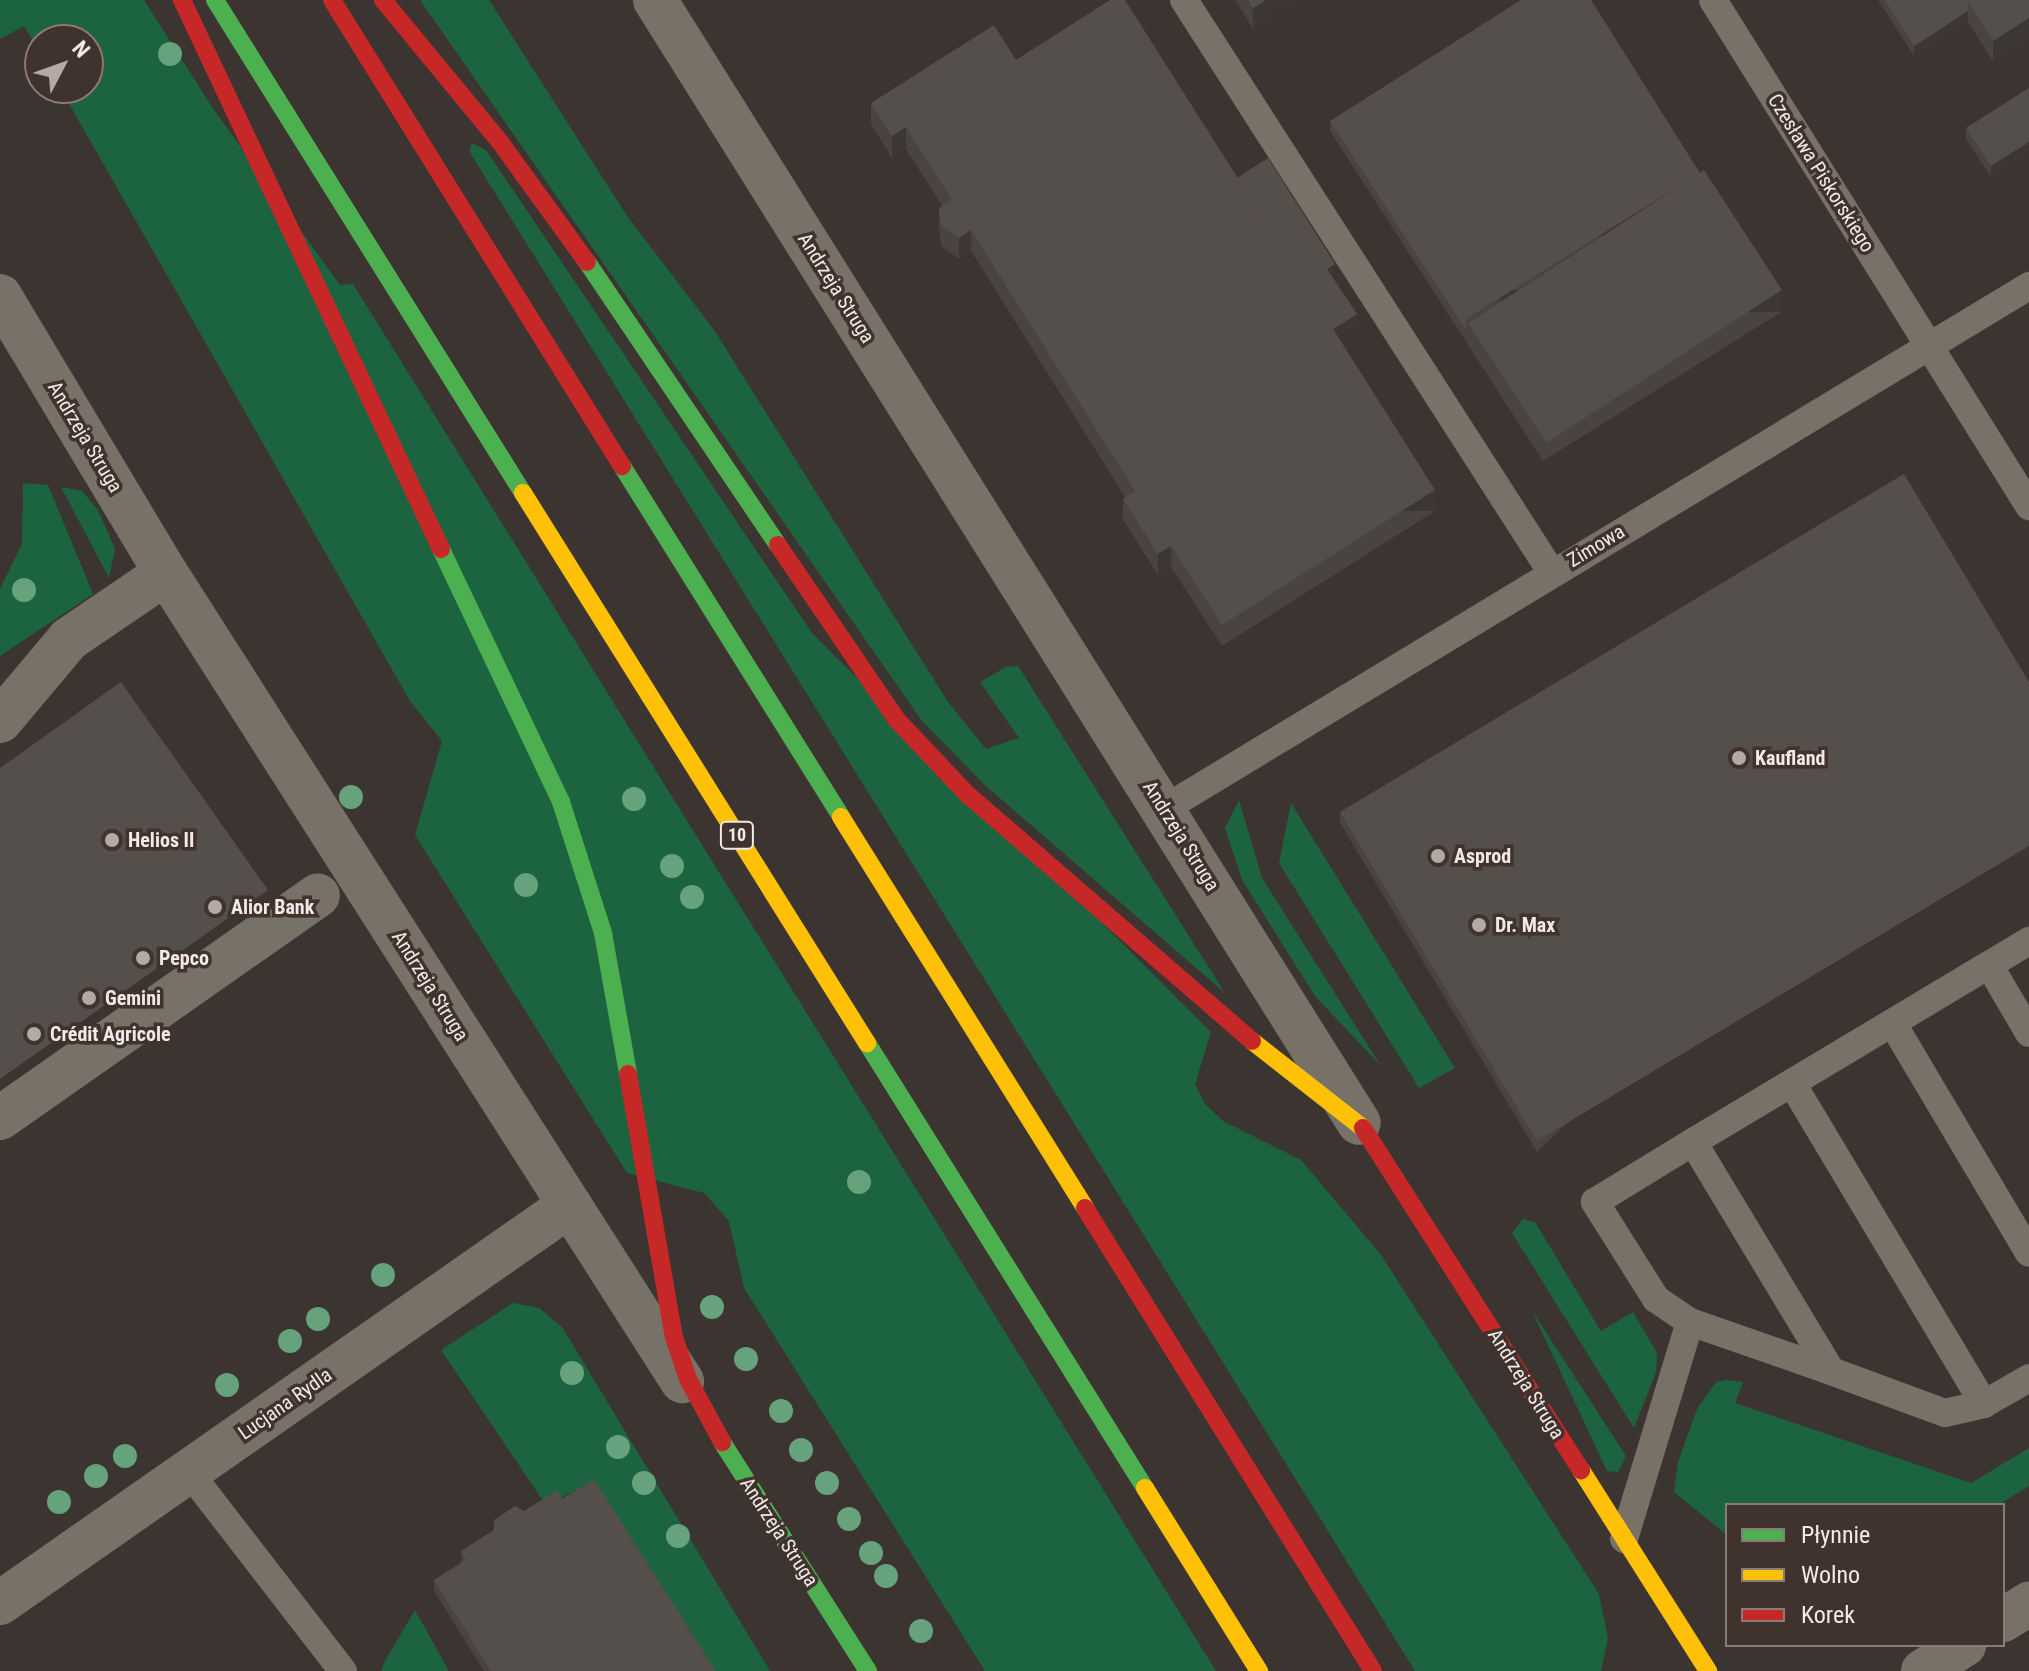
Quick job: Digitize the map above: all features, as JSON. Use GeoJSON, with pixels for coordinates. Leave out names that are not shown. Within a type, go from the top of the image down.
{"type":"FeatureCollection","features":[{"type":"Feature","properties":{"kind":"main road"},"geometry":{"type":"LineString","coordinates":[[182,0],[566,815],[603,933],[670,1323],[688,1379],[722,1442]]}},
{"type":"Feature","properties":{"kind":"main road","name":"10"},"geometry":{"type":"LineString","coordinates":[[215,0],[1259,1671]]}},
{"type":"Feature","properties":{"kind":"main road"},"geometry":{"type":"LineString","coordinates":[[332,0],[1373,1671]]}},
{"type":"Feature","properties":{"kind":"main road"},"geometry":{"type":"LineString","coordinates":[[383,0],[558,221],[846,651],[906,730],[967,794],[1199,999],[1363,1128]]}},
{"type":"Feature","properties":{"kind":"main road","name":"Andrzeja Struga"},"geometry":{"type":"LineString","coordinates":[[1363,1128],[1708,1671]]}},
{"type":"Feature","properties":{"kind":"main road","name":"Andrzeja Struga"},"geometry":{"type":"LineString","coordinates":[[722,1442],[868,1671]]}},
{"type":"Feature","properties":{"kind":"street","name":"Andrzeja Struga"},"geometry":{"type":"LineString","coordinates":[[655,0],[1363,1128]]}},
{"type":"Feature","properties":{"kind":"street","name":"Andrzeja Struga"},"geometry":{"type":"LineString","coordinates":[[0,296],[166,573],[722,1442]]}},
{"type":"Feature","properties":{"kind":"street"},"geometry":{"type":"LineString","coordinates":[[0,721],[69,639],[166,573]]}},
{"type":"Feature","properties":{"kind":"street"},"geometry":{"type":"LineString","coordinates":[[0,1118],[318,895]]}},
{"type":"Feature","properties":{"kind":"street","name":"Lucjana Rydla"},"geometry":{"type":"LineString","coordinates":[[0,1603],[570,1205]]}},
{"type":"Feature","properties":{"kind":"street"},"geometry":{"type":"LineString","coordinates":[[2005,1619],[2029,1604]]}},
{"type":"Feature","properties":{"kind":"street"},"geometry":{"type":"LineString","coordinates":[[1923,1671],[1961,1647]]}},
{"type":"Feature","properties":{"kind":"lane"},"geometry":{"type":"LineString","coordinates":[[1184,0],[1552,573]]}},
{"type":"Feature","properties":{"kind":"lane","name":"Czesława Piskorskiego"},"geometry":{"type":"LineString","coordinates":[[1713,0],[2029,506]]}},
{"type":"Feature","properties":{"kind":"lane","name":"Zimowa"},"geometry":{"type":"LineString","coordinates":[[1164,809],[2029,286]]}},
{"type":"Feature","properties":{"kind":"lane"},"geometry":{"type":"LineString","coordinates":[[2029,941],[1595,1202],[1656,1299],[1690,1322],[1945,1413],[1984,1404],[2029,1378]]}},
{"type":"Feature","properties":{"kind":"lane"},"geometry":{"type":"LineString","coordinates":[[1989,965],[2029,1033]]}},
{"type":"Feature","properties":{"kind":"lane"},"geometry":{"type":"LineString","coordinates":[[1893,1024],[2029,1253]]}},
{"type":"Feature","properties":{"kind":"lane"},"geometry":{"type":"LineString","coordinates":[[1793,1085],[1984,1404]]}},
{"type":"Feature","properties":{"kind":"lane"},"geometry":{"type":"LineString","coordinates":[[1693,1142],[1831,1371]]}},
{"type":"Feature","properties":{"kind":"lane"},"geometry":{"type":"LineString","coordinates":[[1624,1539],[1690,1322]]}},
{"type":"Feature","properties":{"kind":"lane"},"geometry":{"type":"LineString","coordinates":[[189,1472],[343,1671]]}},
{"type":"Feature","properties":{"kind":"green space"},"geometry":{"type":"Polygon","coordinates":[[[0,0],[144,0],[212,107],[340,285],[353,284],[1216,1671],[985,1671],[744,1288],[729,1221],[704,1193],[627,1173],[415,835],[442,741],[410,701],[69,104],[104,104],[104,24],[24,24],[0,39],[0,0]]]}},
{"type":"Feature","properties":{"kind":"green space"},"geometry":{"type":"Polygon","coordinates":[[[420,0],[489,0],[627,216],[714,330],[948,702],[986,749],[1019,738],[980,682],[1006,667],[1018,666],[1225,993],[986,786],[922,721],[420,0]]]}},
{"type":"Feature","properties":{"kind":"green space"},"geometry":{"type":"Polygon","coordinates":[[[472,143],[486,150],[812,633],[1211,1032],[1195,1084],[1205,1104],[1223,1121],[1301,1160],[1381,1255],[1599,1594],[1608,1638],[1601,1671],[1415,1671],[469,151],[472,143]]]}},
{"type":"Feature","properties":{"kind":"green space"},"geometry":{"type":"Polygon","coordinates":[[[23,483],[48,485],[93,594],[0,656],[0,589],[22,544],[23,483]]]}},
{"type":"Feature","properties":{"kind":"green space"},"geometry":{"type":"Polygon","coordinates":[[[61,487],[82,491],[98,510],[115,549],[109,578],[61,487]]]}},
{"type":"Feature","properties":{"kind":"green space"},"geometry":{"type":"Polygon","coordinates":[[[1239,800],[1262,878],[1381,1066],[1315,996],[1242,880],[1225,828],[1239,800]]]}},
{"type":"Feature","properties":{"kind":"green space"},"geometry":{"type":"Polygon","coordinates":[[[1291,803],[1455,1068],[1419,1088],[1279,863],[1291,803]]]}},
{"type":"Feature","properties":{"kind":"green space"},"geometry":{"type":"Polygon","coordinates":[[[1523,1219],[1535,1222],[1601,1331],[1633,1312],[1657,1353],[1656,1372],[1634,1428],[1512,1233],[1523,1219]]]}},
{"type":"Feature","properties":{"kind":"green space"},"geometry":{"type":"Polygon","coordinates":[[[513,1303],[539,1308],[562,1327],[770,1671],[711,1671],[587,1485],[546,1505],[441,1350],[513,1303]]]}},
{"type":"Feature","properties":{"kind":"green space"},"geometry":{"type":"Polygon","coordinates":[[[1531,1309],[1626,1456],[1618,1472],[1607,1471],[1531,1309]]]}},
{"type":"Feature","properties":{"kind":"green space"},"geometry":{"type":"Polygon","coordinates":[[[1716,1382],[1743,1382],[1735,1403],[1971,1483],[2029,1448],[2029,1486],[2001,1503],[1725,1503],[1725,1533],[1674,1492],[1678,1462],[1697,1409],[1716,1382]]]}},
{"type":"Feature","properties":{"kind":"green space"},"geometry":{"type":"Polygon","coordinates":[[[415,1610],[449,1671],[381,1671],[385,1661],[415,1610]]]}},
{"type":"Feature","properties":{"kind":"building"},"geometry":{"type":"Polygon","coordinates":[[[1110,0],[1125,0],[1435,490],[1222,625],[1171,546],[1158,554],[1123,499],[1135,491],[971,230],[959,238],[941,225],[939,208],[952,200],[906,127],[892,136],[871,103],[994,25],[1016,60],[1110,0]]]}},
{"type":"Feature","properties":{"kind":"building"},"geometry":{"type":"Polygon","coordinates":[[[1248,0],[1266,0],[1253,8],[1248,0]]]}},
{"type":"Feature","properties":{"kind":"building"},"geometry":{"type":"Polygon","coordinates":[[[1521,0],[1591,0],[1700,173],[1466,319],[1466,330],[1330,121],[1521,0]]]}},
{"type":"Feature","properties":{"kind":"building"},"geometry":{"type":"Polygon","coordinates":[[[1885,0],[1969,0],[1968,11],[1914,46],[1885,0]]]}},
{"type":"Feature","properties":{"kind":"building"},"geometry":{"type":"Polygon","coordinates":[[[1969,0],[2029,0],[2029,18],[1993,41],[1969,0]]]}},
{"type":"Feature","properties":{"kind":"building"},"geometry":{"type":"Polygon","coordinates":[[[2029,88],[2029,142],[1991,166],[1966,128],[2029,88]]]}},
{"type":"Feature","properties":{"kind":"building"},"geometry":{"type":"Polygon","coordinates":[[[1268,158],[1335,264],[1327,269],[1357,314],[1333,329],[1237,178],[1268,158]]]}},
{"type":"Feature","properties":{"kind":"building"},"geometry":{"type":"Polygon","coordinates":[[[1704,170],[1782,290],[1546,443],[1468,323],[1704,170]]]}},
{"type":"Feature","properties":{"kind":"building","name":"Kaufland"},"geometry":{"type":"Polygon","coordinates":[[[1904,474],[2029,682],[2029,846],[1537,1141],[1340,812],[1904,474]]]}},
{"type":"Feature","properties":{"kind":"building","name":"Helios II"},"geometry":{"type":"Polygon","coordinates":[[[121,682],[268,890],[0,1079],[0,768],[121,682]]]}},
{"type":"Feature","properties":{"kind":"building"},"geometry":{"type":"Polygon","coordinates":[[[594,1479],[716,1671],[491,1671],[434,1580],[466,1560],[461,1551],[494,1530],[494,1520],[515,1506],[524,1511],[557,1490],[562,1499],[594,1479]]]}},
{"type":"Feature","properties":{"kind":"traffic: fast"},"geometry":{"type":"LineString","coordinates":[[215,0],[523,493]]}},
{"type":"Feature","properties":{"kind":"traffic: fast"},"geometry":{"type":"LineString","coordinates":[[587,262],[778,545]]}},
{"type":"Feature","properties":{"kind":"traffic: fast"},"geometry":{"type":"LineString","coordinates":[[622,466],[841,817]]}},
{"type":"Feature","properties":{"kind":"traffic: fast"},"geometry":{"type":"LineString","coordinates":[[441,549],[561,802],[603,933],[628,1074]]}},
{"type":"Feature","properties":{"kind":"traffic: fast"},"geometry":{"type":"LineString","coordinates":[[867,1043],[1145,1488]]}},
{"type":"Feature","properties":{"kind":"traffic: fast"},"geometry":{"type":"LineString","coordinates":[[722,1442],[868,1671]]}},
{"type":"Feature","properties":{"kind":"traffic: slow"},"geometry":{"type":"LineString","coordinates":[[523,493],[867,1043]]}},
{"type":"Feature","properties":{"kind":"traffic: slow"},"geometry":{"type":"LineString","coordinates":[[841,817],[1085,1208]]}},
{"type":"Feature","properties":{"kind":"traffic: slow"},"geometry":{"type":"LineString","coordinates":[[1252,1041],[1363,1128]]}},
{"type":"Feature","properties":{"kind":"traffic: slow"},"geometry":{"type":"LineString","coordinates":[[1581,1470],[1708,1671]]}},
{"type":"Feature","properties":{"kind":"traffic: slow"},"geometry":{"type":"LineString","coordinates":[[1145,1488],[1259,1671]]}},
{"type":"Feature","properties":{"kind":"traffic: jam"},"geometry":{"type":"LineString","coordinates":[[182,0],[441,549]]}},
{"type":"Feature","properties":{"kind":"traffic: jam"},"geometry":{"type":"LineString","coordinates":[[332,0],[622,466]]}},
{"type":"Feature","properties":{"kind":"traffic: jam"},"geometry":{"type":"LineString","coordinates":[[383,0],[500,142],[587,262]]}},
{"type":"Feature","properties":{"kind":"traffic: jam"},"geometry":{"type":"LineString","coordinates":[[778,545],[897,720],[967,794],[1252,1041]]}},
{"type":"Feature","properties":{"kind":"traffic: jam"},"geometry":{"type":"LineString","coordinates":[[628,1074],[674,1337],[688,1379],[722,1442]]}},
{"type":"Feature","properties":{"kind":"traffic: jam"},"geometry":{"type":"LineString","coordinates":[[1363,1128],[1581,1470]]}},
{"type":"Feature","properties":{"kind":"traffic: jam"},"geometry":{"type":"LineString","coordinates":[[1085,1208],[1373,1671]]}},
{"type":"Feature","properties":{"kind":"place","name":"Kaufland"},"geometry":{"type":"Point","coordinates":[1739,758]}},
{"type":"Feature","properties":{"kind":"place","name":"Helios II"},"geometry":{"type":"Point","coordinates":[112,840]}},
{"type":"Feature","properties":{"kind":"place","name":"Asprod"},"geometry":{"type":"Point","coordinates":[1438,856]}},
{"type":"Feature","properties":{"kind":"place","name":"Alior Bank"},"geometry":{"type":"Point","coordinates":[215,907]}},
{"type":"Feature","properties":{"kind":"place","name":"Dr. Max"},"geometry":{"type":"Point","coordinates":[1479,925]}},
{"type":"Feature","properties":{"kind":"place","name":"Pepco"},"geometry":{"type":"Point","coordinates":[143,958]}},
{"type":"Feature","properties":{"kind":"place","name":"Gemini"},"geometry":{"type":"Point","coordinates":[89,998]}},
{"type":"Feature","properties":{"kind":"place","name":"Crédit Agricole"},"geometry":{"type":"Point","coordinates":[34,1034]}}]}
